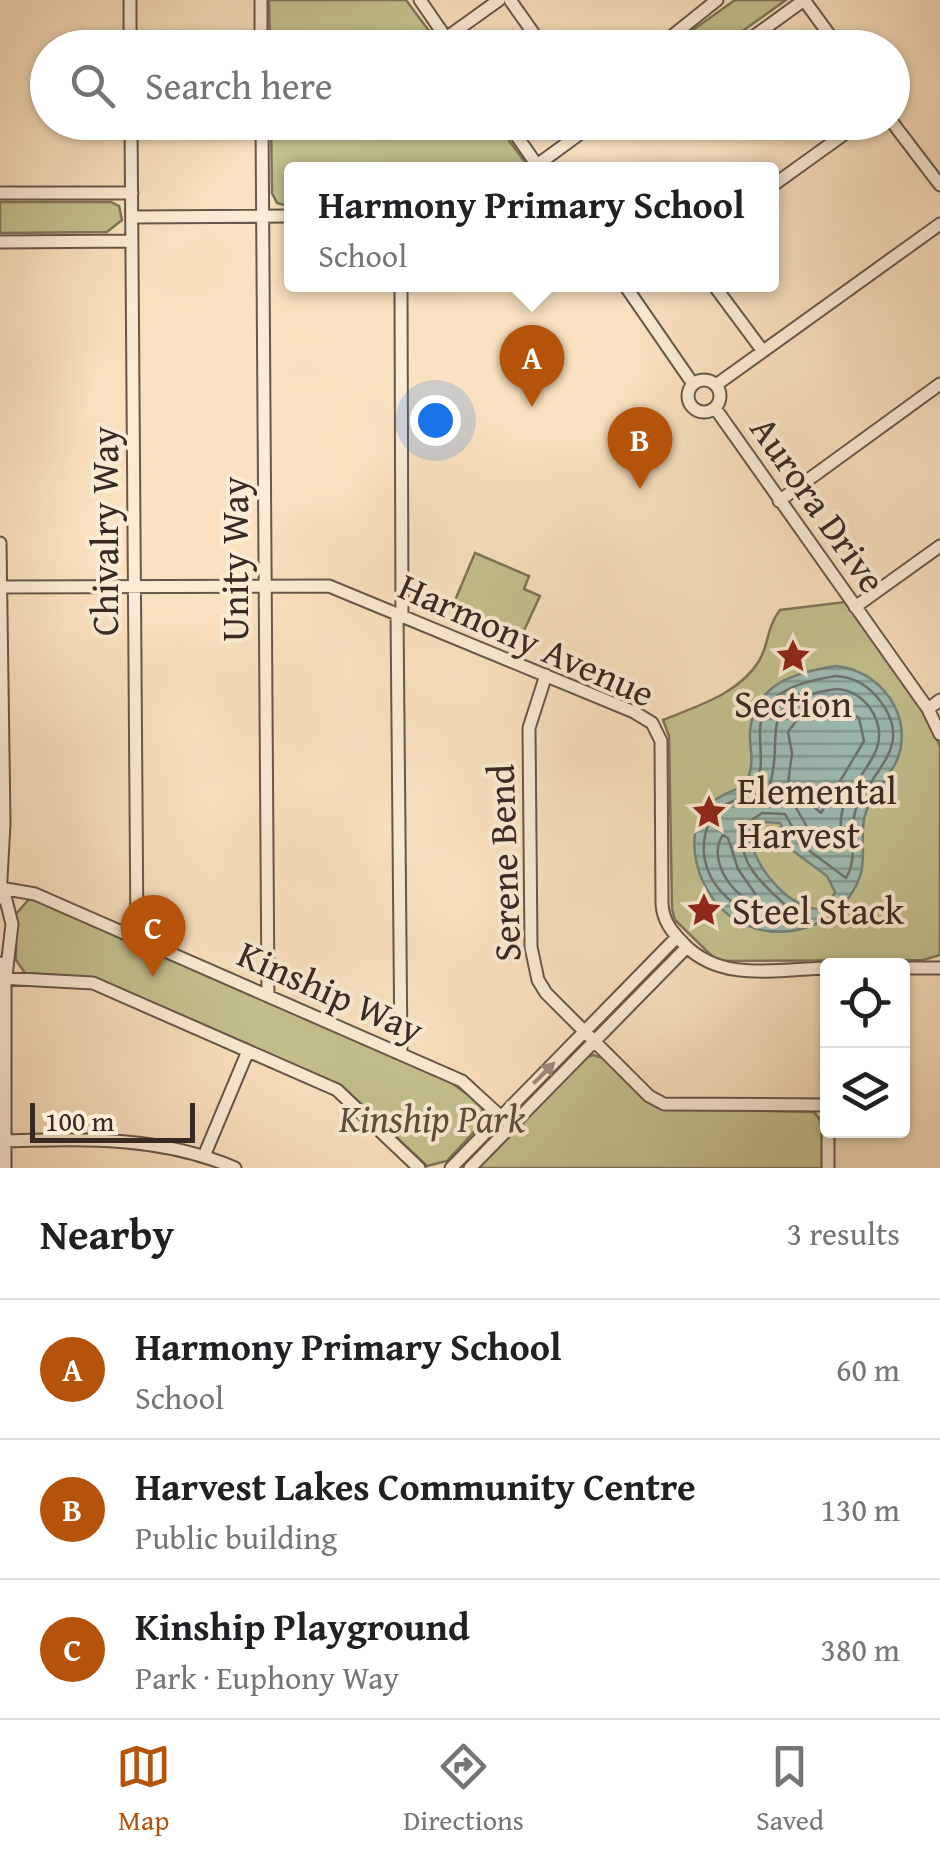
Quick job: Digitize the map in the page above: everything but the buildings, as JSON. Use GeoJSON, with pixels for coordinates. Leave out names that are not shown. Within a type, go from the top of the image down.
{"type":"FeatureCollection","features":[{"type":"Feature","properties":{"kind":"street"},"geometry":{"type":"LineString","coordinates":[[130,0],[130,30]]}},
{"type":"Feature","properties":{"kind":"street"},"geometry":{"type":"LineString","coordinates":[[260,0],[261,30]]}},
{"type":"Feature","properties":{"kind":"street"},"geometry":{"type":"LineString","coordinates":[[420,0],[441,30]]}},
{"type":"Feature","properties":{"kind":"street"},"geometry":{"type":"LineString","coordinates":[[464,30],[499,0]]}},
{"type":"Feature","properties":{"kind":"street"},"geometry":{"type":"LineString","coordinates":[[510,0],[531,30]]}},
{"type":"Feature","properties":{"kind":"street"},"geometry":{"type":"LineString","coordinates":[[680,30],[717,0]]}},
{"type":"Feature","properties":{"kind":"street"},"geometry":{"type":"LineString","coordinates":[[763,30],[804,0],[825,30]]}},
{"type":"Feature","properties":{"kind":"street","name":"Chivalry Way"},"geometry":{"type":"LineString","coordinates":[[131,140],[137,938]]}},
{"type":"Feature","properties":{"kind":"street","name":"Unity Way"},"geometry":{"type":"LineString","coordinates":[[262,140],[268,996]]}},
{"type":"Feature","properties":{"kind":"street"},"geometry":{"type":"LineString","coordinates":[[520,140],[535,162]]}},
{"type":"Feature","properties":{"kind":"street"},"geometry":{"type":"LineString","coordinates":[[545,162],[573,140]]}},
{"type":"Feature","properties":{"kind":"street"},"geometry":{"type":"LineString","coordinates":[[779,181],[836,140]]}},
{"type":"Feature","properties":{"kind":"street"},"geometry":{"type":"LineString","coordinates":[[906,140],[940,186]]}},
{"type":"Feature","properties":{"kind":"street"},"geometry":{"type":"LineString","coordinates":[[0,193],[132,193]]}},
{"type":"Feature","properties":{"kind":"street"},"geometry":{"type":"LineString","coordinates":[[132,218],[284,216]]}},
{"type":"Feature","properties":{"kind":"street"},"geometry":{"type":"LineString","coordinates":[[716,385],[940,224]]}},
{"type":"Feature","properties":{"kind":"street"},"geometry":{"type":"LineString","coordinates":[[0,242],[132,241]]}},
{"type":"Feature","properties":{"kind":"street"},"geometry":{"type":"LineString","coordinates":[[401,292],[401,1054]]}},
{"type":"Feature","properties":{"kind":"street"},"geometry":{"type":"LineString","coordinates":[[633,292],[693,384]]}},
{"type":"Feature","properties":{"kind":"street"},"geometry":{"type":"LineString","coordinates":[[719,292],[762,350]]}},
{"type":"Feature","properties":{"kind":"street"},"geometry":{"type":"LineString","coordinates":[[708,380],[716,385],[720,399],[715,408],[702,412],[691,405],[688,392],[693,384],[708,380]]}},
{"type":"Feature","properties":{"kind":"street"},"geometry":{"type":"LineString","coordinates":[[780,501],[940,384]]}},
{"type":"Feature","properties":{"kind":"street","name":"Aurora Drive"},"geometry":{"type":"LineString","coordinates":[[715,408],[928,709],[940,734]]}},
{"type":"Feature","properties":{"kind":"street"},"geometry":{"type":"LineString","coordinates":[[0,542],[1,891],[12,924],[11,959],[2,978]]}},
{"type":"Feature","properties":{"kind":"street"},"geometry":{"type":"LineString","coordinates":[[854,607],[940,546]]}},
{"type":"Feature","properties":{"kind":"street","name":"Harmony Avenue"},"geometry":{"type":"LineString","coordinates":[[0,587],[330,586],[634,712],[657,731],[662,904],[665,920],[676,936],[720,969],[820,968]]}},
{"type":"Feature","properties":{"kind":"street","name":"Serene Bend"},"geometry":{"type":"LineString","coordinates":[[546,676],[529,728],[531,947],[538,980],[649,1096],[664,1104],[820,1105]]}},
{"type":"Feature","properties":{"kind":"street"},"geometry":{"type":"LineString","coordinates":[[928,709],[940,700]]}},
{"type":"Feature","properties":{"kind":"street","name":"Kinship Way"},"geometry":{"type":"LineString","coordinates":[[1,891],[35,894],[462,1081],[506,1121]]}},
{"type":"Feature","properties":{"kind":"street"},"geometry":{"type":"LineString","coordinates":[[590,1037],[676,936]]}},
{"type":"Feature","properties":{"kind":"street"},"geometry":{"type":"LineString","coordinates":[[451,1168],[506,1121],[687,947]]}},
{"type":"Feature","properties":{"kind":"street"},"geometry":{"type":"LineString","coordinates":[[0,963],[6,1168]]}},
{"type":"Feature","properties":{"kind":"street"},"geometry":{"type":"LineString","coordinates":[[910,968],[940,968]]}},
{"type":"Feature","properties":{"kind":"street"},"geometry":{"type":"LineString","coordinates":[[2,978],[93,983],[248,1051],[348,1097],[419,1168]]}},
{"type":"Feature","properties":{"kind":"street"},"geometry":{"type":"LineString","coordinates":[[204,1156],[248,1051]]}},
{"type":"Feature","properties":{"kind":"street"},"geometry":{"type":"LineString","coordinates":[[470,1168],[506,1121]]}},
{"type":"Feature","properties":{"kind":"street"},"geometry":{"type":"LineString","coordinates":[[828,1138],[828,1168]]}},
{"type":"Feature","properties":{"kind":"street"},"geometry":{"type":"LineString","coordinates":[[5,1141],[131,1140],[204,1156],[235,1168]]}},
{"type":"Feature","properties":{"kind":"green space"},"geometry":{"type":"Polygon","coordinates":[[[269,0],[406,0],[428,30],[270,30],[269,0]]]}},
{"type":"Feature","properties":{"kind":"green space"},"geometry":{"type":"Polygon","coordinates":[[[735,0],[786,0],[744,30],[693,30],[735,0]]]}},
{"type":"Feature","properties":{"kind":"green space"},"geometry":{"type":"Polygon","coordinates":[[[271,140],[509,140],[525,162],[284,162],[284,205],[277,203],[272,193],[271,140]]]}},
{"type":"Feature","properties":{"kind":"green space"},"geometry":{"type":"Polygon","coordinates":[[[0,202],[111,202],[119,206],[122,220],[107,232],[0,233],[0,202]]]}},
{"type":"Feature","properties":{"kind":"green space"},"geometry":{"type":"Polygon","coordinates":[[[475,553],[529,576],[524,589],[540,596],[522,635],[453,605],[475,553]]]}},
{"type":"Feature","properties":{"kind":"green space"},"geometry":{"type":"Polygon","coordinates":[[[845,602],[924,713],[940,746],[940,955],[923,960],[717,961],[675,920],[669,736],[663,720],[716,698],[751,672],[780,610],[845,602]]]}},
{"type":"Feature","properties":{"kind":"green space","name":"Kinship Park"},"geometry":{"type":"Polygon","coordinates":[[[30,898],[445,1078],[482,1105],[483,1122],[447,1161],[427,1166],[341,1085],[96,978],[25,973],[16,960],[16,914],[30,898]]]}},
{"type":"Feature","properties":{"kind":"green space"},"geometry":{"type":"Polygon","coordinates":[[[582,1058],[603,1058],[660,1108],[814,1112],[820,1120],[820,1138],[824,1138],[825,1168],[474,1168],[582,1058]]]}},
{"type":"Feature","properties":{"kind":"water"},"geometry":{"type":"Polygon","coordinates":[[[821,669],[852,669],[879,686],[897,712],[901,743],[894,767],[866,812],[861,873],[853,892],[840,908],[806,928],[767,931],[730,916],[710,894],[697,865],[695,834],[711,803],[746,784],[751,762],[750,731],[760,701],[780,683],[821,669]],[[765,822],[751,838],[759,862],[789,897],[815,909],[827,908],[835,892],[827,876],[793,851],[780,823],[765,822]]]}},
{"type":"Feature","properties":{"kind":"place","name":"Harmony Primary School"},"geometry":{"type":"Point","coordinates":[532,407]}},
{"type":"Feature","properties":{"kind":"place","name":"Harvest Lakes Community Centre"},"geometry":{"type":"Point","coordinates":[640,489]}},
{"type":"Feature","properties":{"kind":"place","name":"Section"},"geometry":{"type":"Point","coordinates":[793,656]}},
{"type":"Feature","properties":{"kind":"place","name":"Elemental Harvest"},"geometry":{"type":"Point","coordinates":[709,812]}},
{"type":"Feature","properties":{"kind":"place","name":"Steel Stack"},"geometry":{"type":"Point","coordinates":[704,910]}},
{"type":"Feature","properties":{"kind":"place","name":"Kinship Playground"},"geometry":{"type":"Point","coordinates":[153,977]}}]}
